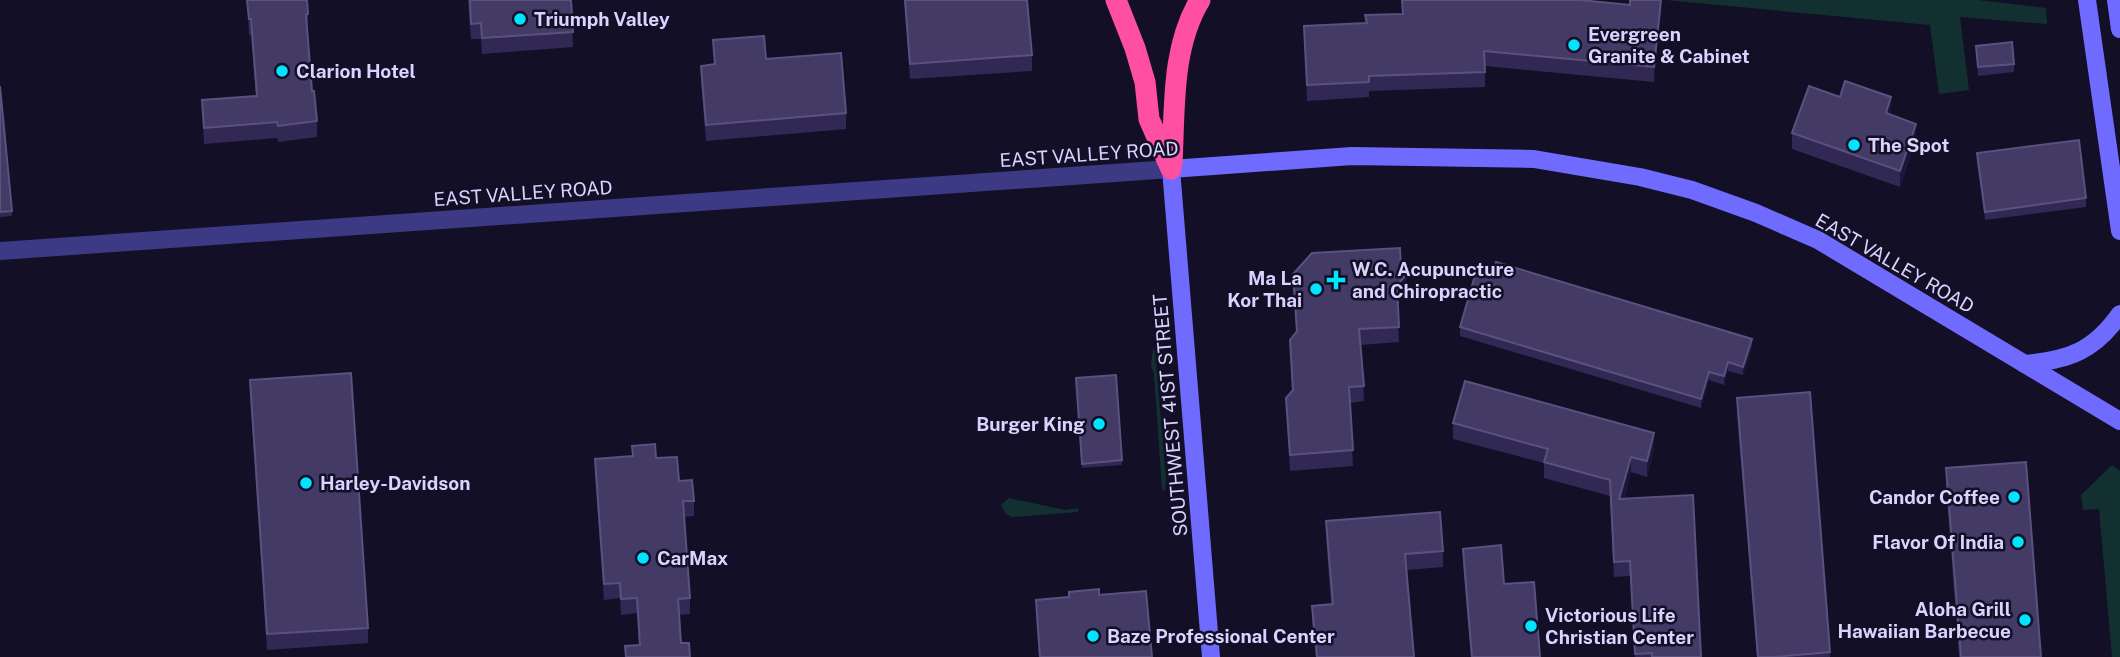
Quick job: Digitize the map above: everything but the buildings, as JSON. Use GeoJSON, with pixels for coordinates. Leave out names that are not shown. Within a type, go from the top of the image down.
{"type":"FeatureCollection","features":[{"type":"Feature","properties":{"kind":"highway"},"geometry":{"type":"LineString","coordinates":[[1116,0],[1136,48],[1146,82],[1150,119],[1171,169]]}},
{"type":"Feature","properties":{"kind":"highway"},"geometry":{"type":"LineString","coordinates":[[1171,169],[1183,36],[1200,0]]}},
{"type":"Feature","properties":{"kind":"main road"},"geometry":{"type":"LineString","coordinates":[[2087,0],[2120,231]]}},
{"type":"Feature","properties":{"kind":"main road"},"geometry":{"type":"LineString","coordinates":[[2116,0],[2120,29]]}},
{"type":"Feature","properties":{"kind":"main road","name":"EAST VALLEY ROAD"},"geometry":{"type":"LineString","coordinates":[[1171,169],[1352,156],[1440,156],[1534,159],[1640,177],[1716,199],[1818,240],[2120,421]]}},
{"type":"Feature","properties":{"kind":"main road","name":"SOUTHWEST 41ST STREET"},"geometry":{"type":"LineString","coordinates":[[1171,169],[1211,657]]}},
{"type":"Feature","properties":{"kind":"main road"},"geometry":{"type":"LineString","coordinates":[[2025,364],[2058,361],[2083,351],[2113,324],[2120,314]]}},
{"type":"Feature","properties":{"kind":"street","name":"EAST VALLEY ROAD"},"geometry":{"type":"LineString","coordinates":[[0,251],[1171,169]]}},
{"type":"Feature","properties":{"kind":"green space"},"geometry":{"type":"Polygon","coordinates":[[[1665,0],[1978,0],[2046,8],[2047,24],[1960,17],[1969,90],[1939,94],[1930,25],[1665,0]]]}},
{"type":"Feature","properties":{"kind":"green space"},"geometry":{"type":"Polygon","coordinates":[[[1153,349],[1165,491],[1162,490],[1154,374],[1151,366],[1153,349]]]}},
{"type":"Feature","properties":{"kind":"green space"},"geometry":{"type":"Polygon","coordinates":[[[2112,465],[2120,471],[2120,657],[2112,657],[2099,509],[2083,510],[2081,495],[2112,465]]]}},
{"type":"Feature","properties":{"kind":"green space"},"geometry":{"type":"Polygon","coordinates":[[[1009,498],[1065,510],[1078,508],[1078,512],[1012,517],[1006,514],[1001,505],[1009,498]]]}},
{"type":"Feature","properties":{"kind":"place","name":"Triumph Valley"},"geometry":{"type":"Point","coordinates":[520,19]}},
{"type":"Feature","properties":{"kind":"place","name":"Evergreen Granite & Cabinet"},"geometry":{"type":"Point","coordinates":[1574,45]}},
{"type":"Feature","properties":{"kind":"place","name":"Clarion Hotel"},"geometry":{"type":"Point","coordinates":[282,71]}},
{"type":"Feature","properties":{"kind":"place","name":"The Spot"},"geometry":{"type":"Point","coordinates":[1854,145]}},
{"type":"Feature","properties":{"kind":"place","name":"W.C. Acupuncture and Chiropractic"},"geometry":{"type":"Point","coordinates":[1336,280]}},
{"type":"Feature","properties":{"kind":"place","name":"Ma La Kor Thai"},"geometry":{"type":"Point","coordinates":[1316,289]}},
{"type":"Feature","properties":{"kind":"place","name":"Burger King"},"geometry":{"type":"Point","coordinates":[1099,424]}},
{"type":"Feature","properties":{"kind":"place","name":"Harley-Davidson"},"geometry":{"type":"Point","coordinates":[306,483]}},
{"type":"Feature","properties":{"kind":"place","name":"Candor Coffee"},"geometry":{"type":"Point","coordinates":[2014,497]}},
{"type":"Feature","properties":{"kind":"place","name":"Flavor Of India"},"geometry":{"type":"Point","coordinates":[2018,542]}},
{"type":"Feature","properties":{"kind":"place","name":"CarMax"},"geometry":{"type":"Point","coordinates":[643,558]}},
{"type":"Feature","properties":{"kind":"place","name":"Aloha Grill Hawaiian Barbecue"},"geometry":{"type":"Point","coordinates":[2025,620]}},
{"type":"Feature","properties":{"kind":"place","name":"Victorious Life Christian Center"},"geometry":{"type":"Point","coordinates":[1531,626]}},
{"type":"Feature","properties":{"kind":"place","name":"Baze Professional Center"},"geometry":{"type":"Point","coordinates":[1093,636]}}]}
